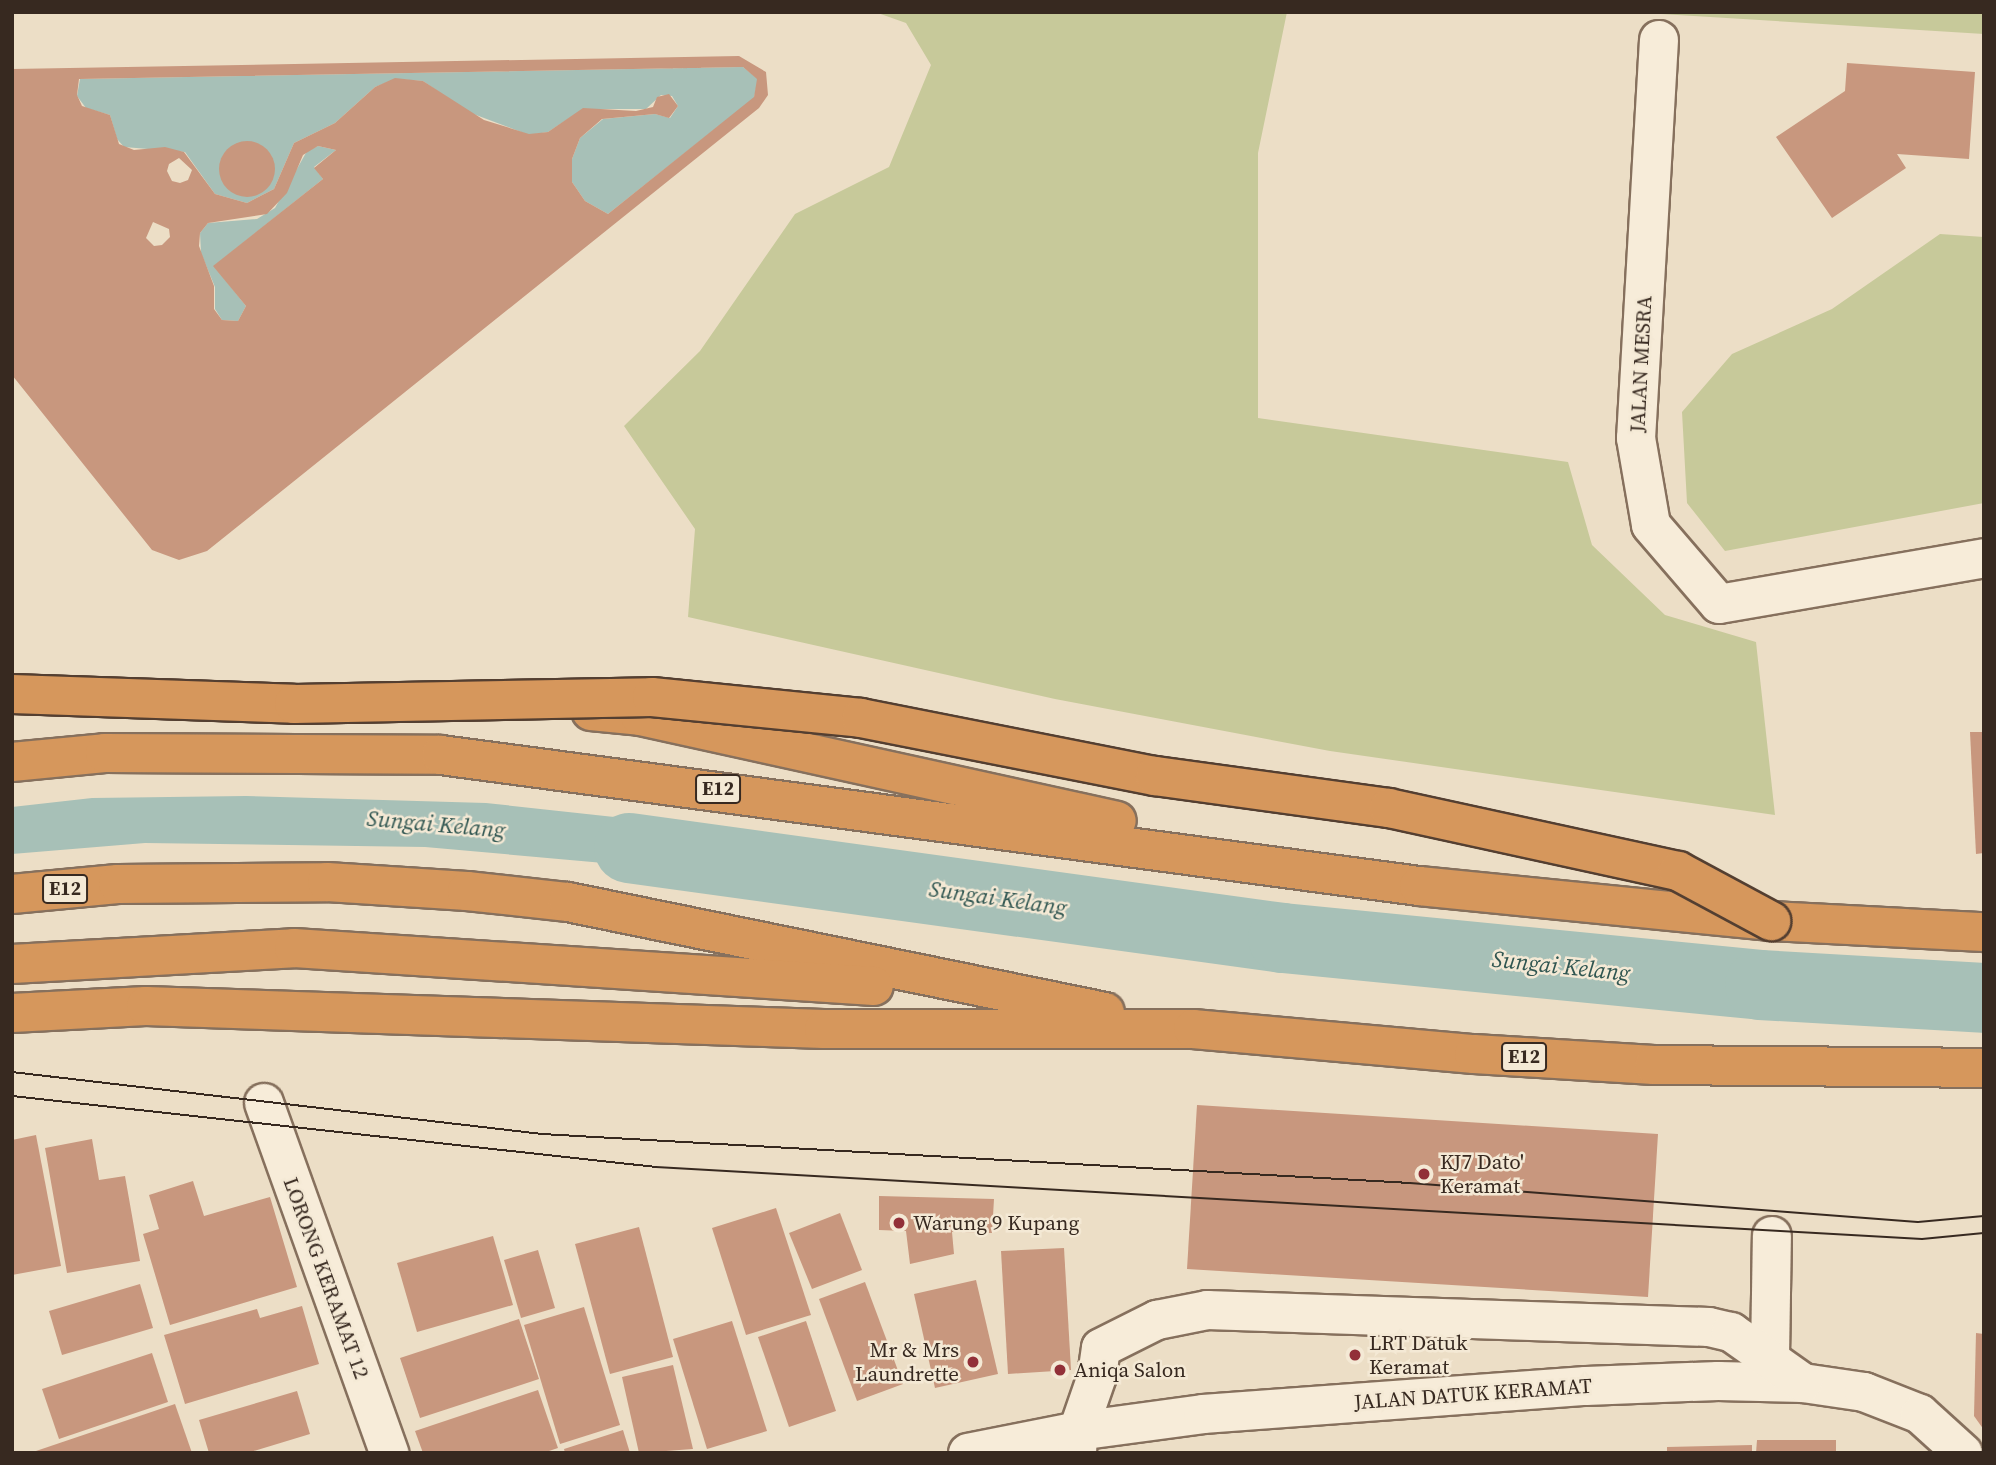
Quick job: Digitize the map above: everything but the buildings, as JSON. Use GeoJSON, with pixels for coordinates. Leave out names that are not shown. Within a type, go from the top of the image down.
{"type":"FeatureCollection","features":[{"type":"Feature","properties":{"kind":"highway"},"geometry":{"type":"LineString","coordinates":[[12,694],[215,688],[415,693],[640,716],[1419,886]]}},
{"type":"Feature","properties":{"kind":"highway"},"geometry":{"type":"LineString","coordinates":[[12,694],[294,704],[652,697],[861,718],[1155,776],[1389,808],[1678,871],[1771,921]]}},
{"type":"Feature","properties":{"kind":"highway","name":"E12"},"geometry":{"type":"LineString","coordinates":[[12,762],[105,753],[442,755],[1419,886],[1771,921],[1984,932]]}},
{"type":"Feature","properties":{"kind":"highway","name":"E12"},"geometry":{"type":"LineString","coordinates":[[12,894],[118,884],[299,882],[467,891],[568,902],[1194,1029],[1474,1054],[1654,1065],[1984,1068]]}},
{"type":"Feature","properties":{"kind":"highway"},"geometry":{"type":"LineString","coordinates":[[12,964],[294,948],[1016,995]]}},
{"type":"Feature","properties":{"kind":"highway"},"geometry":{"type":"LineString","coordinates":[[12,1013],[146,1006],[824,1029],[1194,1029]]}},
{"type":"Feature","properties":{"kind":"highway"},"geometry":{"type":"LineString","coordinates":[[12,1033],[146,1006]]}},
{"type":"Feature","properties":{"kind":"street","name":"JALAN MESRA"},"geometry":{"type":"LineString","coordinates":[[1659,40],[1636,438],[1651,525],[1719,604],[1984,558]]}},
{"type":"Feature","properties":{"kind":"street","name":"LORONG KERAMAT 12"},"geometry":{"type":"LineString","coordinates":[[264,1104],[388,1453]]}},
{"type":"Feature","properties":{"kind":"street"},"geometry":{"type":"LineString","coordinates":[[1770,1357],[1772,1236]]}},
{"type":"Feature","properties":{"kind":"street"},"geometry":{"type":"LineString","coordinates":[[1078,1442],[1097,1376],[1101,1348],[1157,1320],[1207,1310],[1709,1327],[1731,1332],[1804,1383]]}},
{"type":"Feature","properties":{"kind":"street","name":"JALAN DATUK KERAMAT"},"geometry":{"type":"LineString","coordinates":[[968,1453],[1078,1442],[1203,1414],[1586,1386],[1804,1383],[1864,1392],[1920,1414],[1963,1453]]}},
{"type":"Feature","properties":{"kind":"green space"},"geometry":{"type":"Polygon","coordinates":[[[875,12],[1287,12],[1258,153],[1258,418],[1568,462],[1592,545],[1665,615],[1756,642],[1775,815],[1330,751],[1055,699],[688,617],[695,529],[624,426],[700,351],[795,214],[889,167],[931,65],[906,23],[875,12]]]}},
{"type":"Feature","properties":{"kind":"green space"},"geometry":{"type":"Polygon","coordinates":[[[1660,12],[1984,12],[1984,34],[1661,14],[1660,12]]]}},
{"type":"Feature","properties":{"kind":"green space"},"geometry":{"type":"Polygon","coordinates":[[[1940,234],[1984,237],[1984,503],[1725,551],[1687,503],[1682,412],[1732,354],[1832,309],[1940,234]]]}},
{"type":"Feature","properties":{"kind":"water"},"geometry":{"type":"Polygon","coordinates":[[[743,67],[758,79],[754,98],[608,214],[585,201],[572,182],[572,159],[580,138],[603,119],[655,114],[670,118],[678,106],[672,96],[661,95],[646,109],[583,109],[548,132],[529,135],[468,112],[423,81],[396,79],[375,87],[335,123],[294,143],[274,189],[247,203],[215,194],[185,152],[124,147],[117,139],[110,115],[86,108],[77,96],[80,79],[743,67]]]}},
{"type":"Feature","properties":{"kind":"water"},"geometry":{"type":"Polygon","coordinates":[[[318,146],[336,150],[314,167],[323,179],[214,266],[246,306],[238,321],[222,320],[215,309],[215,287],[201,253],[200,233],[208,223],[257,219],[275,208],[307,151],[318,146]]]}},
{"type":"Feature","properties":{"kind":"water"},"geometry":{"type":"Polygon","coordinates":[[[246,796],[486,803],[725,829],[725,884],[626,865],[425,847],[145,843],[12,854],[12,807],[92,798],[246,796]]]}},
{"type":"Feature","properties":{"kind":"waterway","name":"Sungai Kelang"},"geometry":{"type":"LineString","coordinates":[[629,848],[1283,938],[1760,985],[1984,998]]}},
{"type":"Feature","properties":{"kind":"tram line"},"geometry":{"type":"LineString","coordinates":[[12,1072],[542,1134],[1410,1183],[1918,1222],[1984,1216]]}},
{"type":"Feature","properties":{"kind":"tram line"},"geometry":{"type":"LineString","coordinates":[[12,1096],[656,1167],[1922,1239],[1984,1233]]}},
{"type":"Feature","properties":{"kind":"place","name":"KJ7 Dato' Keramat"},"geometry":{"type":"Point","coordinates":[1424,1174]}},
{"type":"Feature","properties":{"kind":"place","name":"Warung 9 Kupang"},"geometry":{"type":"Point","coordinates":[899,1223]}},
{"type":"Feature","properties":{"kind":"place","name":"LRT Datuk Keramat"},"geometry":{"type":"Point","coordinates":[1355,1355]}},
{"type":"Feature","properties":{"kind":"place","name":"Mr & Mrs Laundrette"},"geometry":{"type":"Point","coordinates":[973,1362]}},
{"type":"Feature","properties":{"kind":"place","name":"Aniqa Salon"},"geometry":{"type":"Point","coordinates":[1060,1370]}}]}
